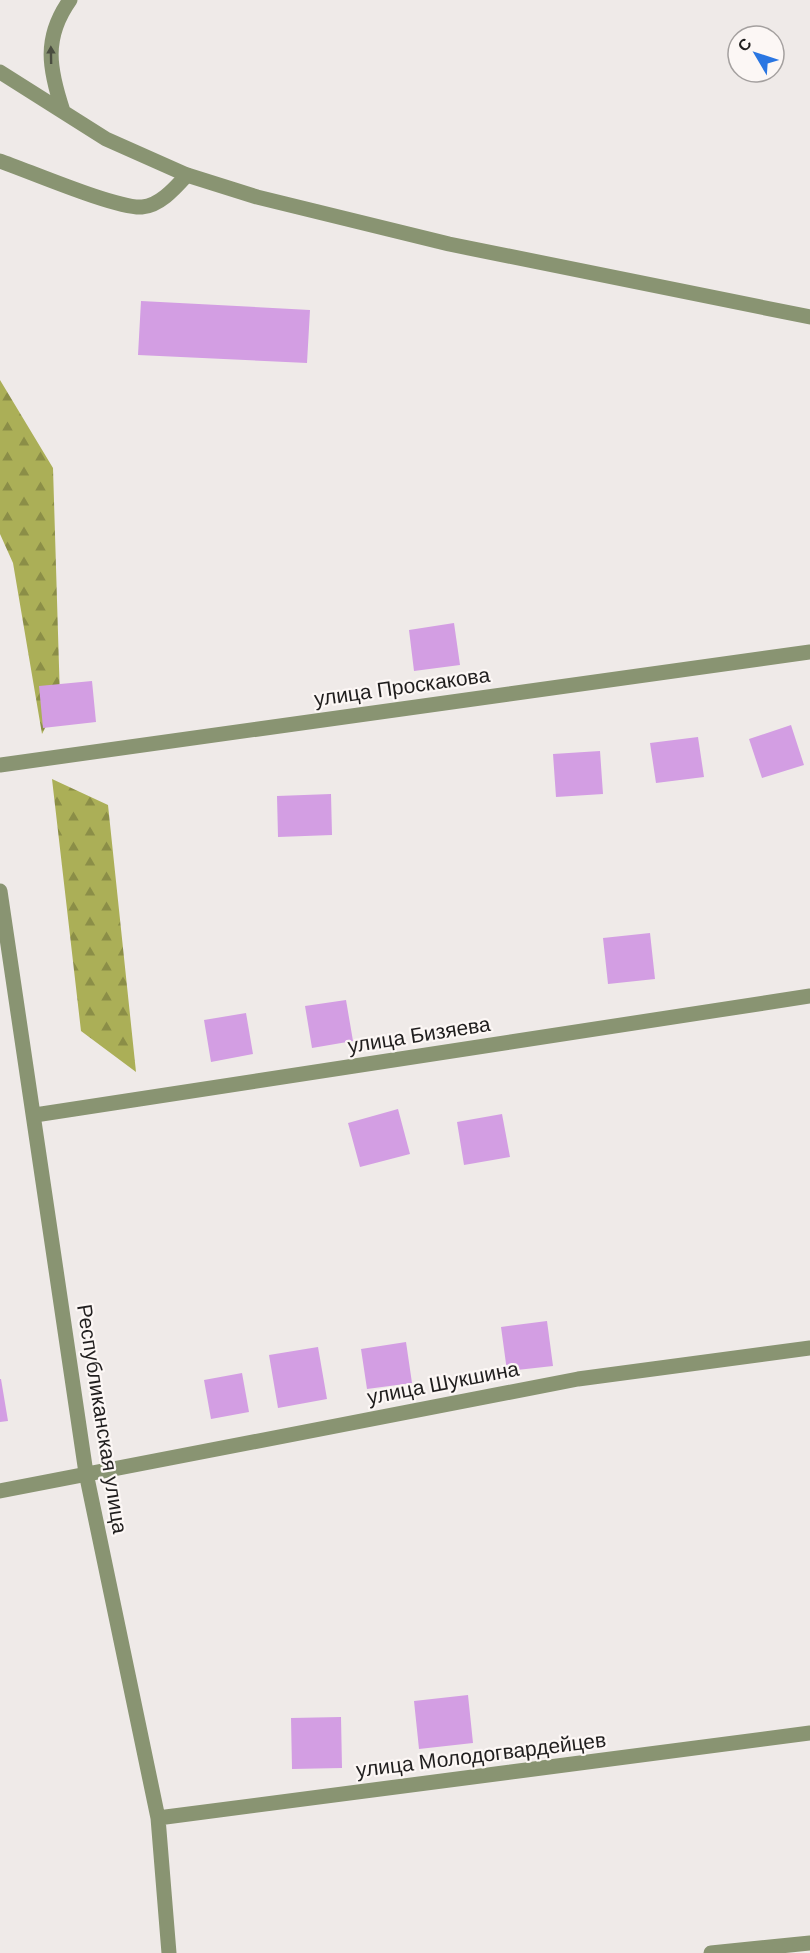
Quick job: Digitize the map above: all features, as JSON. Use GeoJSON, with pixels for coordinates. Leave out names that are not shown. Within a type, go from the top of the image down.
{"type":"FeatureCollection","features":[{"type":"Feature","properties":{"kind":"street"},"geometry":{"type":"LineString","coordinates":[[63,111],[52,77],[51,44],[58,17],[70,0]]}},
{"type":"Feature","properties":{"kind":"street"},"geometry":{"type":"LineString","coordinates":[[0,72],[106,139],[187,175],[257,197],[449,244],[810,316]]}},
{"type":"Feature","properties":{"kind":"street"},"geometry":{"type":"LineString","coordinates":[[0,161],[111,201],[143,207],[169,194],[187,175]]}},
{"type":"Feature","properties":{"kind":"street","name":"улица Проскакова"},"geometry":{"type":"LineString","coordinates":[[0,765],[810,652]]}},
{"type":"Feature","properties":{"kind":"street","name":"Республиканская улица"},"geometry":{"type":"LineString","coordinates":[[0,891],[35,1115],[86,1473],[158,1818],[169,1953]]}},
{"type":"Feature","properties":{"kind":"street","name":"улица Бизяева"},"geometry":{"type":"LineString","coordinates":[[35,1115],[810,996]]}},
{"type":"Feature","properties":{"kind":"street","name":"улица Шукшина"},"geometry":{"type":"LineString","coordinates":[[0,1491],[578,1379],[810,1347]]}},
{"type":"Feature","properties":{"kind":"street","name":"улица Молодогвардейцев"},"geometry":{"type":"LineString","coordinates":[[158,1818],[810,1733]]}},
{"type":"Feature","properties":{"kind":"street"},"geometry":{"type":"LineString","coordinates":[[711,1953],[810,1943]]}},
{"type":"Feature","properties":{"kind":"green space"},"geometry":{"type":"Polygon","coordinates":[[[0,380],[53,468],[60,699],[42,734],[13,563],[0,534],[0,380]]]}},
{"type":"Feature","properties":{"kind":"green space"},"geometry":{"type":"Polygon","coordinates":[[[52,779],[108,805],[136,1072],[81,1031],[52,779]]]}},
{"type":"Feature","properties":{"kind":"building"},"geometry":{"type":"Polygon","coordinates":[[[141,301],[310,310],[307,363],[138,355],[141,301]]]}},
{"type":"Feature","properties":{"kind":"building"},"geometry":{"type":"Polygon","coordinates":[[[454,623],[460,665],[414,671],[409,630],[454,623]]]}},
{"type":"Feature","properties":{"kind":"building"},"geometry":{"type":"Polygon","coordinates":[[[92,681],[96,722],[43,728],[39,686],[92,681]]]}},
{"type":"Feature","properties":{"kind":"building"},"geometry":{"type":"Polygon","coordinates":[[[791,725],[804,765],[762,778],[749,739],[791,725]]]}},
{"type":"Feature","properties":{"kind":"building"},"geometry":{"type":"Polygon","coordinates":[[[698,737],[704,777],[656,783],[650,743],[698,737]]]}},
{"type":"Feature","properties":{"kind":"building"},"geometry":{"type":"Polygon","coordinates":[[[600,751],[603,794],[556,797],[553,754],[600,751]]]}},
{"type":"Feature","properties":{"kind":"building"},"geometry":{"type":"Polygon","coordinates":[[[331,794],[332,835],[278,837],[277,796],[331,794]]]}},
{"type":"Feature","properties":{"kind":"building"},"geometry":{"type":"Polygon","coordinates":[[[650,933],[655,979],[608,984],[603,938],[650,933]]]}},
{"type":"Feature","properties":{"kind":"building"},"geometry":{"type":"Polygon","coordinates":[[[346,1000],[353,1041],[312,1048],[305,1006],[346,1000]]]}},
{"type":"Feature","properties":{"kind":"building"},"geometry":{"type":"Polygon","coordinates":[[[246,1013],[253,1054],[211,1062],[204,1020],[246,1013]]]}},
{"type":"Feature","properties":{"kind":"building"},"geometry":{"type":"Polygon","coordinates":[[[398,1109],[410,1154],[360,1167],[348,1123],[398,1109]]]}},
{"type":"Feature","properties":{"kind":"building"},"geometry":{"type":"Polygon","coordinates":[[[502,1114],[510,1157],[464,1165],[457,1122],[502,1114]]]}},
{"type":"Feature","properties":{"kind":"building"},"geometry":{"type":"Polygon","coordinates":[[[547,1321],[553,1366],[507,1371],[501,1327],[547,1321]]]}},
{"type":"Feature","properties":{"kind":"building"},"geometry":{"type":"Polygon","coordinates":[[[406,1342],[412,1383],[367,1389],[361,1349],[406,1342]]]}},
{"type":"Feature","properties":{"kind":"building"},"geometry":{"type":"Polygon","coordinates":[[[318,1347],[327,1399],[278,1408],[269,1355],[318,1347]]]}},
{"type":"Feature","properties":{"kind":"building"},"geometry":{"type":"Polygon","coordinates":[[[242,1373],[249,1412],[211,1419],[204,1380],[242,1373]]]}},
{"type":"Feature","properties":{"kind":"building"},"geometry":{"type":"Polygon","coordinates":[[[0,1379],[8,1421],[0,1422],[0,1379]]]}},
{"type":"Feature","properties":{"kind":"building"},"geometry":{"type":"Polygon","coordinates":[[[468,1695],[473,1743],[419,1749],[414,1701],[468,1695]]]}},
{"type":"Feature","properties":{"kind":"building"},"geometry":{"type":"Polygon","coordinates":[[[341,1717],[342,1768],[292,1769],[291,1718],[341,1717]]]}}]}
